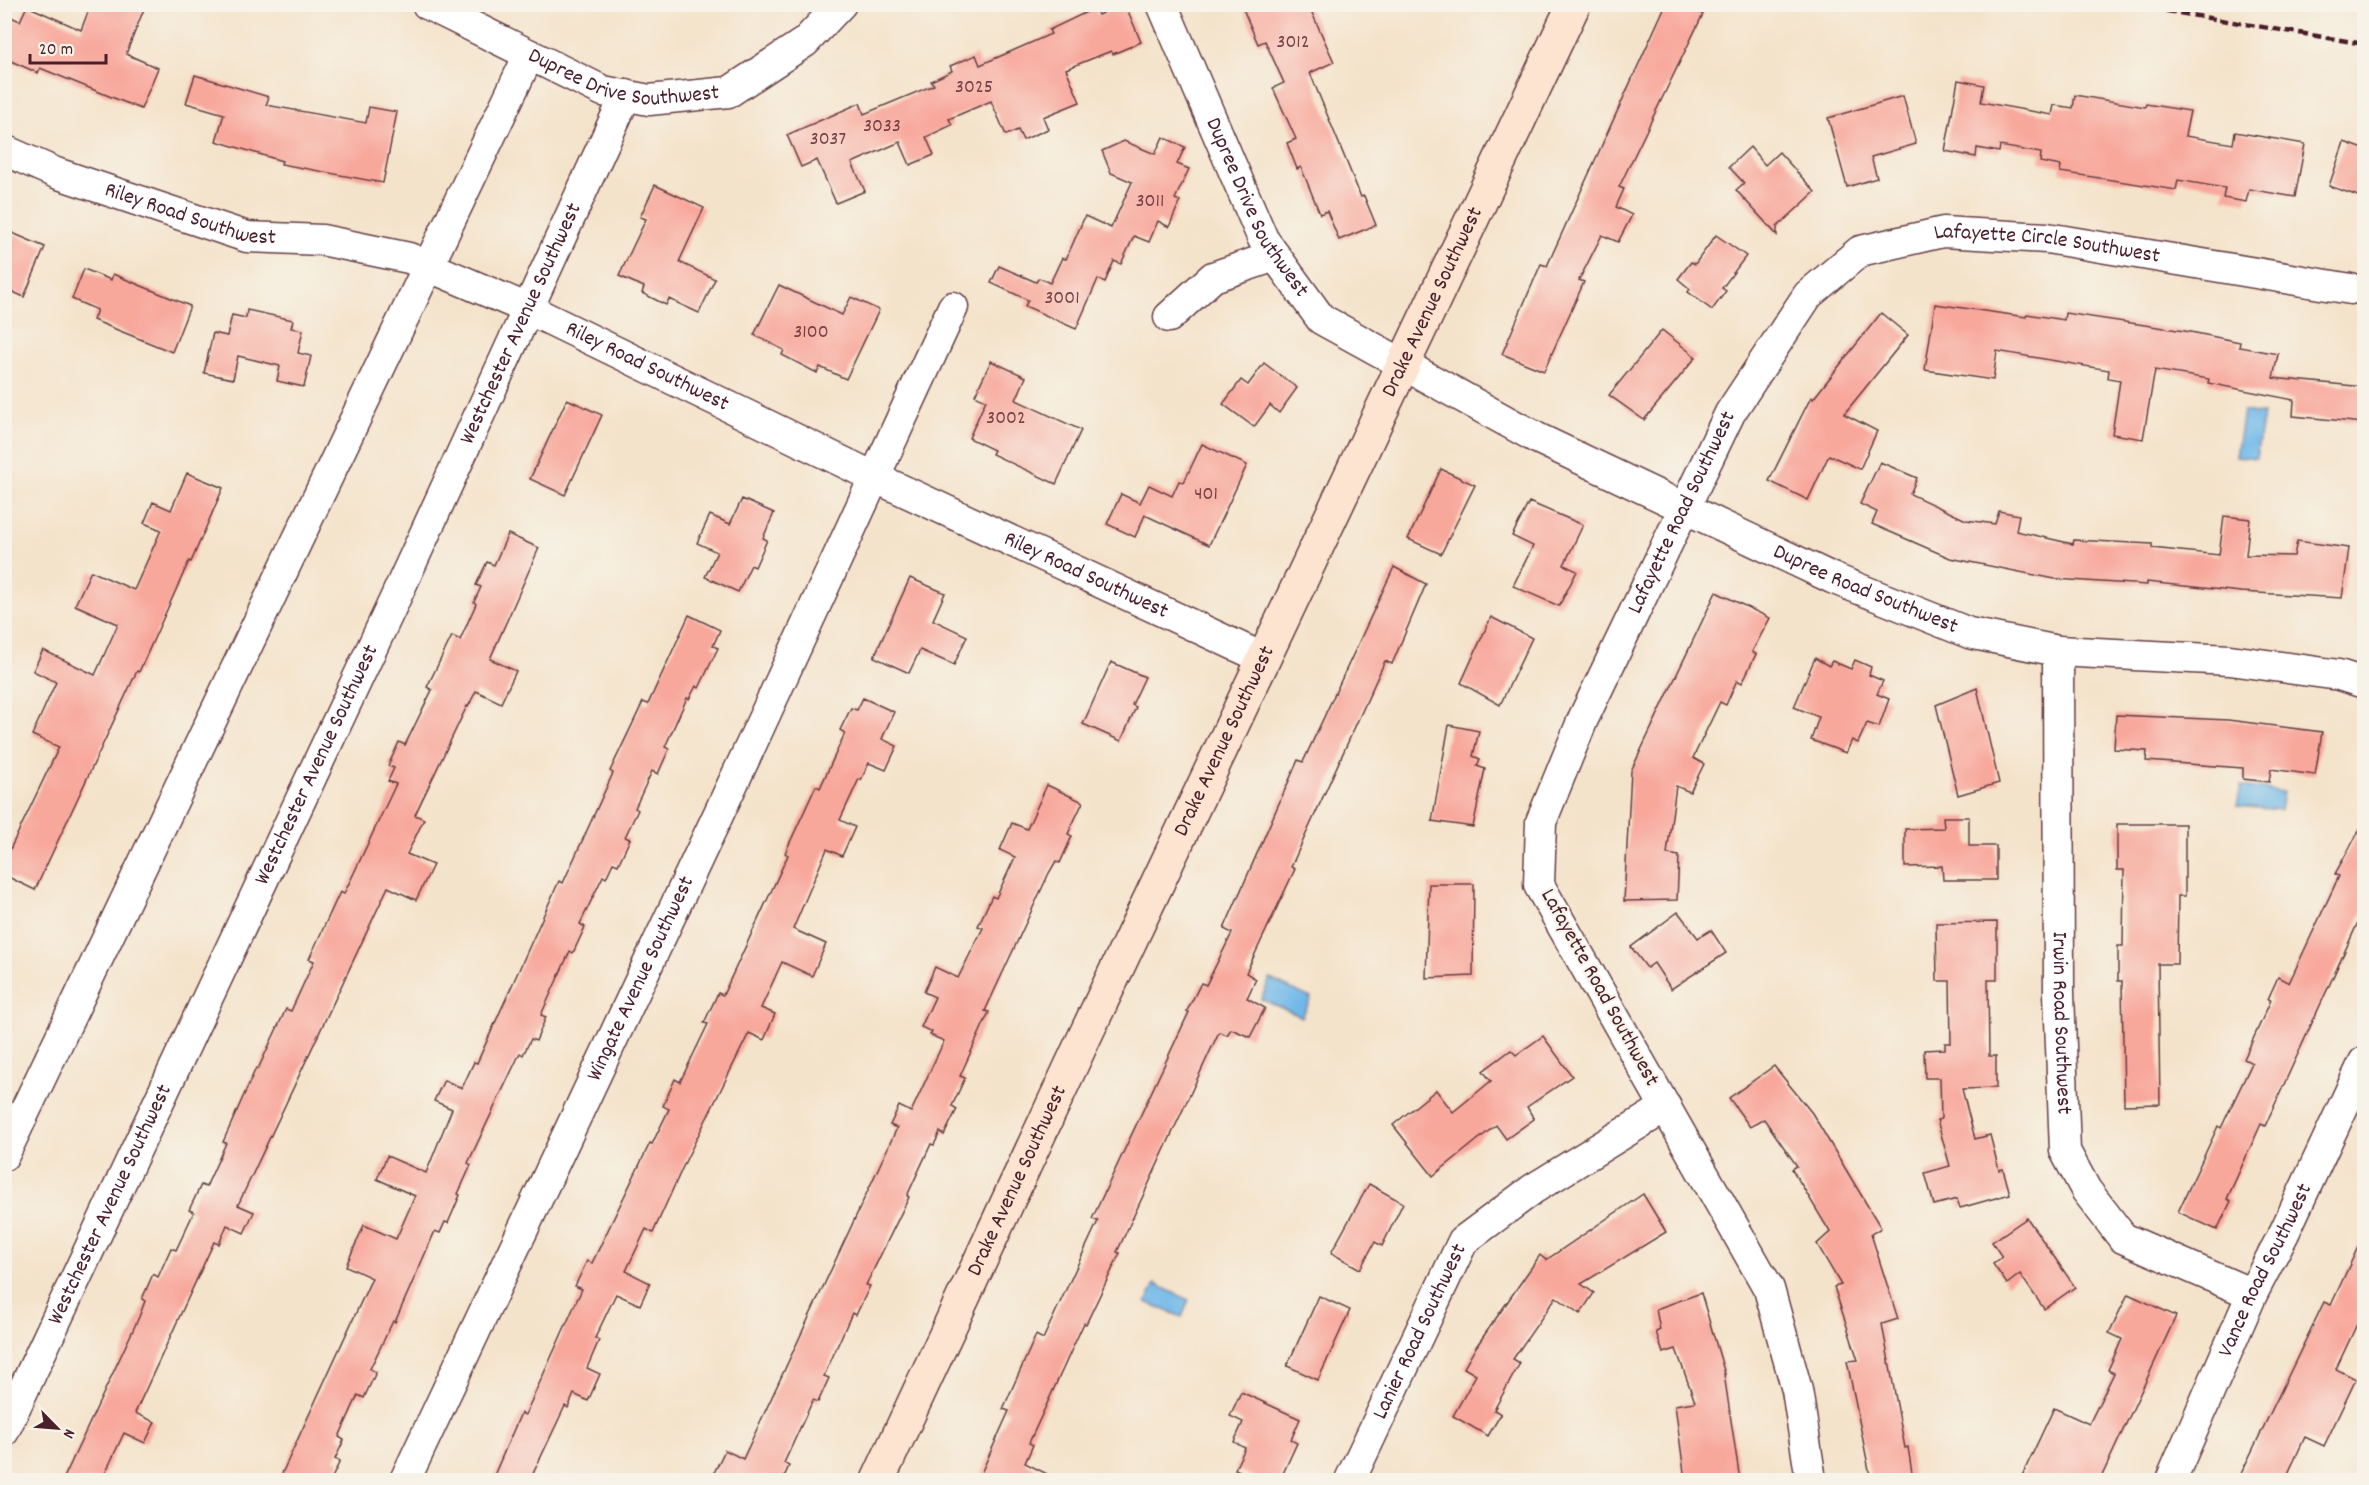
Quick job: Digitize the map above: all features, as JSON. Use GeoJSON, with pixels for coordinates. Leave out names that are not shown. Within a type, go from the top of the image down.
{"type":"FeatureCollection","features":[{"type":"Feature","properties":{"kind":"street","name":"Dupree Drive Southwest"},"geometry":{"type":"LineString","coordinates":[[427,4],[603,91],[649,100],[729,92],[805,42],[841,4]]}},
{"type":"Feature","properties":{"kind":"street","name":"Dupree Drive Southwest"},"geometry":{"type":"LineString","coordinates":[[1162,4],[1263,239],[1321,319],[1404,364]]}},
{"type":"Feature","properties":{"kind":"street","name":"Drake Avenue Southwest"},"geometry":{"type":"LineString","coordinates":[[878,1480],[1085,1036],[1574,4]]}},
{"type":"Feature","properties":{"kind":"street"},"geometry":{"type":"LineString","coordinates":[[4,1155],[530,55]]}},
{"type":"Feature","properties":{"kind":"street","name":"Westchester Avenue Southwest"},"geometry":{"type":"LineString","coordinates":[[4,1431],[394,601],[626,95]]}},
{"type":"Feature","properties":{"kind":"street","name":"Riley Road Southwest"},"geometry":{"type":"LineString","coordinates":[[4,150],[56,173],[247,237],[322,240],[409,258],[429,266],[528,309],[874,477],[1265,659]]}},
{"type":"Feature","properties":{"kind":"street","name":"Lafayette Circle Southwest"},"geometry":{"type":"LineString","coordinates":[[1779,339],[1808,295],[1860,252],[1942,232],[2046,238],[2351,289]]}},
{"type":"Feature","properties":{"kind":"street"},"geometry":{"type":"LineString","coordinates":[[1169,317],[1213,277],[1275,256]]}},
{"type":"Feature","properties":{"kind":"street","name":"Wingate Avenue Southwest"},"geometry":{"type":"LineString","coordinates":[[405,1480],[953,307]]}},
{"type":"Feature","properties":{"kind":"street","name":"Lafayette Road Southwest"},"geometry":{"type":"LineString","coordinates":[[1779,339],[1730,413],[1584,719],[1541,822],[1539,885],[1769,1289],[1797,1390],[1811,1480]]}},
{"type":"Feature","properties":{"kind":"street","name":"Dupree Road Southwest"},"geometry":{"type":"LineString","coordinates":[[1404,364],[1537,438],[1832,578],[1970,633],[2058,651],[2230,660],[2339,675],[2364,683]]}},
{"type":"Feature","properties":{"kind":"street","name":"Irwin Road Southwest"},"geometry":{"type":"LineString","coordinates":[[2058,651],[2059,993],[2065,1151],[2086,1190],[2123,1238],[2252,1294]]}},
{"type":"Feature","properties":{"kind":"street","name":"Vance Road Southwest"},"geometry":{"type":"LineString","coordinates":[[2171,1480],[2252,1294],[2284,1233],[2364,1062]]}},
{"type":"Feature","properties":{"kind":"street","name":"Lanier Road Southwest"},"geometry":{"type":"LineString","coordinates":[[1350,1480],[1463,1241],[1533,1189],[1666,1107]]}},
{"type":"Feature","properties":{"kind":"water"},"geometry":{"type":"Polygon","coordinates":[[[2243,411],[2263,414],[2256,458],[2236,456],[2243,411]]]}},
{"type":"Feature","properties":{"kind":"water"},"geometry":{"type":"Polygon","coordinates":[[[2241,786],[2283,792],[2280,810],[2237,806],[2241,786]]]}},
{"type":"Feature","properties":{"kind":"water"},"geometry":{"type":"Polygon","coordinates":[[[1270,979],[1311,998],[1302,1017],[1261,999],[1270,979]]]}},
{"type":"Feature","properties":{"kind":"water"},"geometry":{"type":"Polygon","coordinates":[[[1155,1284],[1189,1300],[1182,1317],[1146,1302],[1155,1284]]]}},
{"type":"Feature","properties":{"kind":"building"},"geometry":{"type":"Polygon","coordinates":[[[91,4],[146,4],[126,54],[158,68],[141,109],[40,68],[38,73],[4,58],[4,14],[20,21],[27,6],[81,30],[91,4]]]}},
{"type":"Feature","properties":{"kind":"building"},"geometry":{"type":"Polygon","coordinates":[[[1125,4],[1141,42],[1113,54],[1111,51],[1066,69],[1080,102],[1043,117],[1048,129],[1023,140],[1018,130],[1006,135],[991,101],[949,119],[952,125],[926,137],[934,155],[910,165],[900,142],[852,163],[865,191],[836,203],[817,160],[801,167],[787,135],[860,103],[864,114],[934,85],[931,81],[952,71],[950,66],[976,55],[980,65],[1051,34],[1049,30],[1095,8],[1098,15],[1125,4]]]}},
{"type":"Feature","properties":{"kind":"building"},"geometry":{"type":"Polygon","coordinates":[[[1241,4],[1308,4],[1334,62],[1310,73],[1361,197],[1364,196],[1376,225],[1339,240],[1327,211],[1320,214],[1301,167],[1297,169],[1287,143],[1296,139],[1273,88],[1284,83],[1265,41],[1258,44],[1241,4]]]}},
{"type":"Feature","properties":{"kind":"building"},"geometry":{"type":"Polygon","coordinates":[[[1666,4],[1682,4],[1703,14],[1619,187],[1624,189],[1616,207],[1632,215],[1618,242],[1602,235],[1579,280],[1584,282],[1544,371],[1502,354],[1541,264],[1547,266],[1666,4]]]}},
{"type":"Feature","properties":{"kind":"building"},"geometry":{"type":"Polygon","coordinates":[[[195,75],[269,97],[266,105],[366,123],[369,107],[397,112],[383,183],[281,164],[282,161],[216,141],[224,114],[186,103],[195,75]]]}},
{"type":"Feature","properties":{"kind":"building"},"geometry":{"type":"Polygon","coordinates":[[[1958,80],[1984,85],[1981,102],[2052,115],[2054,105],[2073,108],[2075,95],[2145,107],[2146,104],[2190,111],[2185,136],[2233,144],[2235,132],[2305,144],[2295,197],[2249,189],[2246,202],[2223,198],[2225,188],[2178,180],[2176,190],[2060,172],[2061,166],[2040,162],[2041,153],[2000,146],[1999,152],[1977,148],[1976,157],[1945,151],[1958,80]]]}},
{"type":"Feature","properties":{"kind":"building"},"geometry":{"type":"Polygon","coordinates":[[[1903,96],[1916,144],[1871,157],[1877,178],[1847,187],[1828,118],[1903,96]]]}},
{"type":"Feature","properties":{"kind":"building"},"geometry":{"type":"Polygon","coordinates":[[[1163,137],[1185,147],[1177,164],[1189,169],[1175,199],[1180,201],[1169,227],[1158,221],[1149,242],[1134,236],[1121,264],[1114,261],[1105,282],[1098,279],[1076,329],[1025,306],[1028,300],[991,283],[999,266],[1036,282],[1039,278],[1050,283],[1062,258],[1066,259],[1085,216],[1111,228],[1132,182],[1111,173],[1102,151],[1124,141],[1155,154],[1163,137]]]}},
{"type":"Feature","properties":{"kind":"building"},"geometry":{"type":"Polygon","coordinates":[[[2344,142],[2364,149],[2364,198],[2329,186],[2344,142]]]}},
{"type":"Feature","properties":{"kind":"building"},"geometry":{"type":"Polygon","coordinates":[[[1750,147],[1765,165],[1779,152],[1815,192],[1777,227],[1777,235],[1736,190],[1744,183],[1729,167],[1750,147]]]}},
{"type":"Feature","properties":{"kind":"building"},"geometry":{"type":"Polygon","coordinates":[[[655,185],[704,208],[679,262],[715,279],[699,313],[669,299],[666,305],[642,293],[644,287],[619,276],[646,219],[640,217],[655,185]]]}},
{"type":"Feature","properties":{"kind":"building"},"geometry":{"type":"Polygon","coordinates":[[[10,232],[45,247],[24,297],[4,288],[4,244],[10,232]]]}},
{"type":"Feature","properties":{"kind":"building"},"geometry":{"type":"Polygon","coordinates":[[[1716,235],[1746,256],[1722,288],[1726,291],[1712,310],[1688,292],[1690,289],[1678,279],[1691,262],[1695,264],[1716,235]]]}},
{"type":"Feature","properties":{"kind":"building"},"geometry":{"type":"Polygon","coordinates":[[[84,269],[111,280],[113,274],[190,306],[172,352],[93,320],[97,310],[72,299],[84,269]]]}},
{"type":"Feature","properties":{"kind":"building"},"geometry":{"type":"Polygon","coordinates":[[[779,285],[842,315],[851,297],[879,310],[846,379],[820,367],[817,373],[782,355],[784,350],[754,335],[779,285]]]}},
{"type":"Feature","properties":{"kind":"building"},"geometry":{"type":"Polygon","coordinates":[[[1935,304],[2064,320],[2065,313],[2191,332],[2240,342],[2239,347],[2278,354],[2273,378],[2364,387],[2364,423],[2293,416],[2294,400],[2208,383],[2209,379],[2155,370],[2143,439],[2112,434],[2120,380],[2108,378],[2109,370],[1997,351],[1993,380],[1925,370],[1935,304]]]}},
{"type":"Feature","properties":{"kind":"building"},"geometry":{"type":"Polygon","coordinates":[[[247,310],[293,320],[291,328],[303,330],[298,353],[311,356],[304,387],[277,381],[280,366],[238,356],[233,379],[204,373],[213,333],[227,336],[232,315],[246,318],[247,310]]]}},
{"type":"Feature","properties":{"kind":"building"},"geometry":{"type":"Polygon","coordinates":[[[1881,313],[1908,335],[1844,414],[1877,431],[1860,469],[1829,455],[1808,500],[1769,481],[1811,397],[1813,399],[1881,313]]]}},
{"type":"Feature","properties":{"kind":"building"},"geometry":{"type":"Polygon","coordinates":[[[1662,330],[1696,357],[1644,420],[1609,395],[1662,330]]]}},
{"type":"Feature","properties":{"kind":"building"},"geometry":{"type":"Polygon","coordinates":[[[991,361],[1026,377],[1016,400],[1081,430],[1056,484],[992,454],[994,450],[969,438],[986,400],[975,395],[991,361]]]}},
{"type":"Feature","properties":{"kind":"building"},"geometry":{"type":"Polygon","coordinates":[[[1264,363],[1297,388],[1279,413],[1270,405],[1254,427],[1223,404],[1241,380],[1248,385],[1264,363]]]}},
{"type":"Feature","properties":{"kind":"building"},"geometry":{"type":"Polygon","coordinates":[[[567,399],[602,415],[565,495],[530,479],[567,399]]]}},
{"type":"Feature","properties":{"kind":"building"},"geometry":{"type":"Polygon","coordinates":[[[1202,444],[1247,465],[1209,545],[1145,515],[1135,537],[1107,524],[1121,494],[1140,503],[1149,485],[1172,496],[1179,481],[1184,482],[1202,444]]]}},
{"type":"Feature","properties":{"kind":"building"},"geometry":{"type":"Polygon","coordinates":[[[1880,462],[1917,478],[1910,494],[1966,520],[1995,524],[1999,511],[2019,515],[2016,531],[2073,544],[2074,540],[2152,544],[2152,548],[2219,555],[2224,516],[2250,519],[2246,555],[2294,556],[2297,541],[2349,548],[2342,598],[2241,592],[2147,582],[2147,585],[2055,579],[1950,558],[1872,524],[1877,512],[1860,504],[1880,462]]]}},
{"type":"Feature","properties":{"kind":"building"},"geometry":{"type":"Polygon","coordinates":[[[1441,469],[1475,485],[1441,554],[1408,539],[1441,469]]]}},
{"type":"Feature","properties":{"kind":"building"},"geometry":{"type":"Polygon","coordinates":[[[187,473],[223,488],[191,562],[189,561],[35,890],[4,875],[4,862],[59,747],[32,735],[56,682],[33,671],[43,650],[95,675],[118,624],[75,605],[91,571],[134,590],[161,530],[144,523],[153,502],[171,510],[187,473]]]}},
{"type":"Feature","properties":{"kind":"building"},"geometry":{"type":"Polygon","coordinates":[[[742,499],[774,513],[763,538],[767,540],[755,567],[751,565],[738,592],[705,577],[717,552],[697,543],[710,515],[730,524],[742,499]]]}},
{"type":"Feature","properties":{"kind":"building"},"geometry":{"type":"Polygon","coordinates":[[[1529,502],[1583,525],[1564,565],[1577,571],[1559,606],[1513,586],[1533,546],[1512,536],[1529,502]]]}},
{"type":"Feature","properties":{"kind":"building"},"geometry":{"type":"Polygon","coordinates":[[[508,534],[539,548],[490,659],[516,671],[501,703],[476,691],[415,815],[424,819],[407,854],[433,865],[416,900],[388,887],[238,1205],[254,1212],[244,1233],[227,1225],[219,1244],[214,1242],[135,1413],[155,1422],[145,1443],[124,1433],[102,1480],[63,1480],[139,1317],[145,1301],[142,1299],[153,1274],[158,1277],[171,1248],[176,1250],[194,1212],[189,1210],[201,1185],[206,1187],[256,1068],[258,1069],[286,1009],[291,1011],[314,961],[309,959],[340,892],[344,894],[396,784],[388,781],[394,768],[388,766],[399,742],[405,745],[432,690],[427,687],[452,636],[460,640],[476,604],[474,602],[481,587],[476,585],[487,562],[494,565],[508,534]]]}},
{"type":"Feature","properties":{"kind":"building"},"geometry":{"type":"Polygon","coordinates":[[[1394,567],[1426,584],[1392,664],[1385,661],[1291,867],[1295,869],[1246,973],[1256,979],[1247,998],[1265,1008],[1250,1037],[1231,1029],[1227,1035],[1219,1032],[1117,1252],[1120,1253],[1086,1324],[1084,1323],[1029,1443],[1033,1445],[1025,1463],[1059,1480],[978,1480],[1009,1411],[1003,1409],[1036,1335],[1043,1339],[1098,1221],[1092,1219],[1189,1012],[1187,1011],[1201,983],[1206,985],[1232,933],[1224,929],[1298,760],[1303,762],[1394,567]]]}},
{"type":"Feature","properties":{"kind":"building"},"geometry":{"type":"Polygon","coordinates":[[[910,578],[945,593],[933,620],[967,636],[954,665],[920,650],[909,673],[874,657],[910,578]]]}},
{"type":"Feature","properties":{"kind":"building"},"geometry":{"type":"Polygon","coordinates":[[[1716,592],[1770,618],[1752,652],[1756,654],[1742,683],[1737,680],[1726,705],[1720,702],[1693,758],[1704,764],[1690,792],[1676,786],[1667,854],[1679,856],[1677,900],[1624,901],[1631,771],[1716,592]]]}},
{"type":"Feature","properties":{"kind":"building"},"geometry":{"type":"Polygon","coordinates":[[[689,615],[720,630],[713,646],[718,648],[699,688],[696,686],[689,699],[687,698],[665,747],[669,749],[658,774],[652,771],[635,808],[638,810],[625,837],[630,839],[618,865],[613,863],[606,878],[603,876],[580,924],[585,927],[573,953],[570,951],[541,1015],[546,1017],[536,1041],[531,1039],[523,1055],[520,1053],[468,1163],[471,1165],[448,1223],[445,1222],[440,1233],[435,1231],[395,1322],[393,1321],[370,1369],[376,1372],[364,1398],[358,1395],[339,1437],[344,1440],[335,1459],[340,1461],[331,1480],[279,1480],[372,1278],[346,1266],[364,1225],[396,1239],[415,1196],[377,1179],[387,1156],[426,1173],[452,1109],[434,1101],[444,1080],[462,1088],[474,1062],[477,1063],[559,881],[563,883],[613,773],[610,771],[643,702],[648,704],[689,615]]]}},
{"type":"Feature","properties":{"kind":"building"},"geometry":{"type":"Polygon","coordinates":[[[1491,617],[1532,638],[1500,705],[1461,683],[1491,617]]]}},
{"type":"Feature","properties":{"kind":"building"},"geometry":{"type":"Polygon","coordinates":[[[1815,658],[1829,666],[1832,661],[1851,669],[1855,660],[1871,667],[1869,675],[1883,681],[1877,694],[1889,699],[1879,727],[1867,723],[1858,743],[1852,740],[1846,753],[1811,740],[1819,717],[1794,707],[1815,658]]]}},
{"type":"Feature","properties":{"kind":"building"},"geometry":{"type":"Polygon","coordinates":[[[1111,662],[1145,677],[1132,705],[1136,707],[1121,741],[1083,724],[1111,662]]]}},
{"type":"Feature","properties":{"kind":"building"},"geometry":{"type":"Polygon","coordinates":[[[1977,688],[1999,783],[1958,795],[1936,705],[1977,688]]]}},
{"type":"Feature","properties":{"kind":"building"},"geometry":{"type":"Polygon","coordinates":[[[863,698],[894,712],[882,739],[897,746],[886,770],[869,763],[861,780],[859,779],[840,820],[855,827],[842,856],[827,849],[793,929],[826,944],[812,976],[782,962],[761,1008],[775,1014],[764,1040],[749,1033],[686,1160],[653,1233],[646,1229],[626,1271],[650,1283],[640,1305],[616,1294],[595,1338],[599,1340],[587,1368],[600,1374],[588,1401],[574,1394],[568,1408],[565,1406],[530,1480],[492,1480],[521,1413],[525,1415],[582,1289],[575,1286],[587,1261],[592,1263],[650,1143],[652,1144],[669,1109],[663,1106],[675,1079],[680,1082],[708,1024],[704,1023],[718,993],[723,995],[788,855],[785,853],[816,786],[820,788],[845,733],[840,730],[851,708],[857,710],[863,698]]]}},
{"type":"Feature","properties":{"kind":"building"},"geometry":{"type":"Polygon","coordinates":[[[2116,715],[2228,720],[2322,732],[2315,775],[2271,769],[2269,782],[2243,779],[2243,768],[2146,761],[2147,751],[2114,749],[2116,715]]]}},
{"type":"Feature","properties":{"kind":"building"},"geometry":{"type":"Polygon","coordinates":[[[1449,725],[1479,731],[1473,756],[1480,759],[1477,766],[1485,769],[1473,827],[1432,821],[1449,725]]]}},
{"type":"Feature","properties":{"kind":"building"},"geometry":{"type":"Polygon","coordinates":[[[1047,785],[1083,802],[1068,834],[1072,836],[1060,863],[1056,861],[1049,873],[985,1011],[989,1012],[960,1076],[965,1078],[952,1106],[957,1109],[944,1135],[940,1132],[934,1145],[931,1144],[907,1196],[909,1197],[866,1285],[870,1286],[856,1315],[852,1313],[824,1376],[829,1378],[818,1402],[813,1400],[784,1463],[789,1466],[784,1477],[790,1480],[724,1480],[713,1475],[725,1450],[743,1459],[897,1128],[890,1125],[899,1106],[911,1112],[944,1041],[930,1035],[932,1032],[921,1027],[935,997],[924,992],[935,967],[958,978],[983,928],[978,926],[992,896],[996,898],[1015,857],[1000,850],[1012,823],[1027,829],[1047,785]]]}},
{"type":"Feature","properties":{"kind":"building"},"geometry":{"type":"Polygon","coordinates":[[[1943,817],[1969,817],[1969,846],[1996,846],[1996,880],[1943,880],[1942,866],[1905,867],[1905,829],[1944,828],[1943,817]]]}},
{"type":"Feature","properties":{"kind":"building"},"geometry":{"type":"Polygon","coordinates":[[[2364,822],[2364,909],[2265,1126],[2261,1124],[2227,1199],[2231,1201],[2217,1230],[2178,1212],[2218,1126],[2221,1128],[2252,1063],[2244,1059],[2271,1000],[2268,999],[2278,977],[2289,983],[2339,876],[2335,874],[2364,822]]]}},
{"type":"Feature","properties":{"kind":"building"},"geometry":{"type":"Polygon","coordinates":[[[2117,824],[2185,824],[2185,896],[2178,896],[2177,964],[2158,964],[2160,1104],[2124,1105],[2122,981],[2118,981],[2118,946],[2123,946],[2124,870],[2117,870],[2117,824]]]}},
{"type":"Feature","properties":{"kind":"building"},"geometry":{"type":"Polygon","coordinates":[[[1429,884],[1474,884],[1473,976],[1426,978],[1429,884]]]}},
{"type":"Feature","properties":{"kind":"building"},"geometry":{"type":"Polygon","coordinates":[[[1678,912],[1698,938],[1711,930],[1726,953],[1671,989],[1654,963],[1647,968],[1631,947],[1678,912]]]}},
{"type":"Feature","properties":{"kind":"building"},"geometry":{"type":"Polygon","coordinates":[[[1997,922],[1997,980],[1988,980],[1989,1056],[1996,1056],[1996,1088],[1962,1089],[1975,1139],[1990,1135],[1999,1170],[2003,1169],[2010,1194],[1960,1208],[1957,1199],[1934,1205],[1925,1173],[1950,1166],[1937,1120],[1941,1119],[1940,1078],[1925,1078],[1924,1050],[1945,1049],[1945,1043],[1951,1043],[1950,981],[1937,981],[1936,923],[1997,922]]]}},
{"type":"Feature","properties":{"kind":"building"},"geometry":{"type":"Polygon","coordinates":[[[1543,1036],[1572,1076],[1527,1107],[1534,1119],[1506,1139],[1496,1125],[1433,1176],[1393,1125],[1436,1090],[1453,1112],[1491,1081],[1483,1071],[1511,1050],[1516,1055],[1543,1036]]]}},
{"type":"Feature","properties":{"kind":"building"},"geometry":{"type":"Polygon","coordinates":[[[1774,1066],[1812,1113],[1881,1228],[1871,1234],[1898,1319],[1882,1324],[1913,1480],[1871,1480],[1847,1361],[1858,1360],[1834,1287],[1841,1285],[1817,1244],[1830,1232],[1792,1169],[1797,1166],[1764,1119],[1750,1127],[1729,1098],[1774,1066]]]}},
{"type":"Feature","properties":{"kind":"building"},"geometry":{"type":"Polygon","coordinates":[[[1369,1184],[1403,1203],[1382,1246],[1375,1242],[1360,1269],[1331,1253],[1369,1184]]]}},
{"type":"Feature","properties":{"kind":"building"},"geometry":{"type":"Polygon","coordinates":[[[1643,1194],[1666,1232],[1581,1284],[1594,1293],[1580,1314],[1556,1297],[1513,1359],[1520,1363],[1494,1410],[1501,1414],[1488,1436],[1453,1416],[1476,1375],[1464,1368],[1540,1255],[1546,1260],[1643,1194]]]}},
{"type":"Feature","properties":{"kind":"building"},"geometry":{"type":"Polygon","coordinates":[[[2027,1218],[2075,1287],[2044,1309],[2020,1274],[2007,1284],[1993,1264],[2002,1257],[1992,1242],[2027,1218]]]}},
{"type":"Feature","properties":{"kind":"building"},"geometry":{"type":"Polygon","coordinates":[[[2364,1234],[2364,1309],[2336,1369],[2356,1379],[2324,1446],[2305,1437],[2285,1480],[2238,1480],[2324,1302],[2331,1305],[2364,1234]]]}},
{"type":"Feature","properties":{"kind":"building"},"geometry":{"type":"Polygon","coordinates":[[[1701,1293],[1725,1374],[1740,1480],[1685,1480],[1675,1405],[1695,1402],[1676,1349],[1663,1353],[1656,1332],[1660,1330],[1656,1309],[1701,1293]]]}},
{"type":"Feature","properties":{"kind":"building"},"geometry":{"type":"Polygon","coordinates":[[[2128,1294],[2176,1316],[2100,1480],[2020,1480],[2054,1408],[2089,1424],[2114,1373],[2108,1370],[2122,1339],[2109,1333],[2128,1294]]]}},
{"type":"Feature","properties":{"kind":"building"},"geometry":{"type":"Polygon","coordinates":[[[1319,1296],[1350,1310],[1318,1380],[1287,1366],[1319,1296]]]}},
{"type":"Feature","properties":{"kind":"building"},"geometry":{"type":"Polygon","coordinates":[[[1241,1392],[1300,1419],[1291,1440],[1297,1443],[1280,1480],[1260,1480],[1235,1469],[1245,1448],[1234,1442],[1243,1422],[1230,1416],[1241,1392]]]}},
{"type":"Feature","properties":{"kind":"railway"},"geometry":{"type":"LineString","coordinates":[[2126,4],[2364,44]]}}]}
